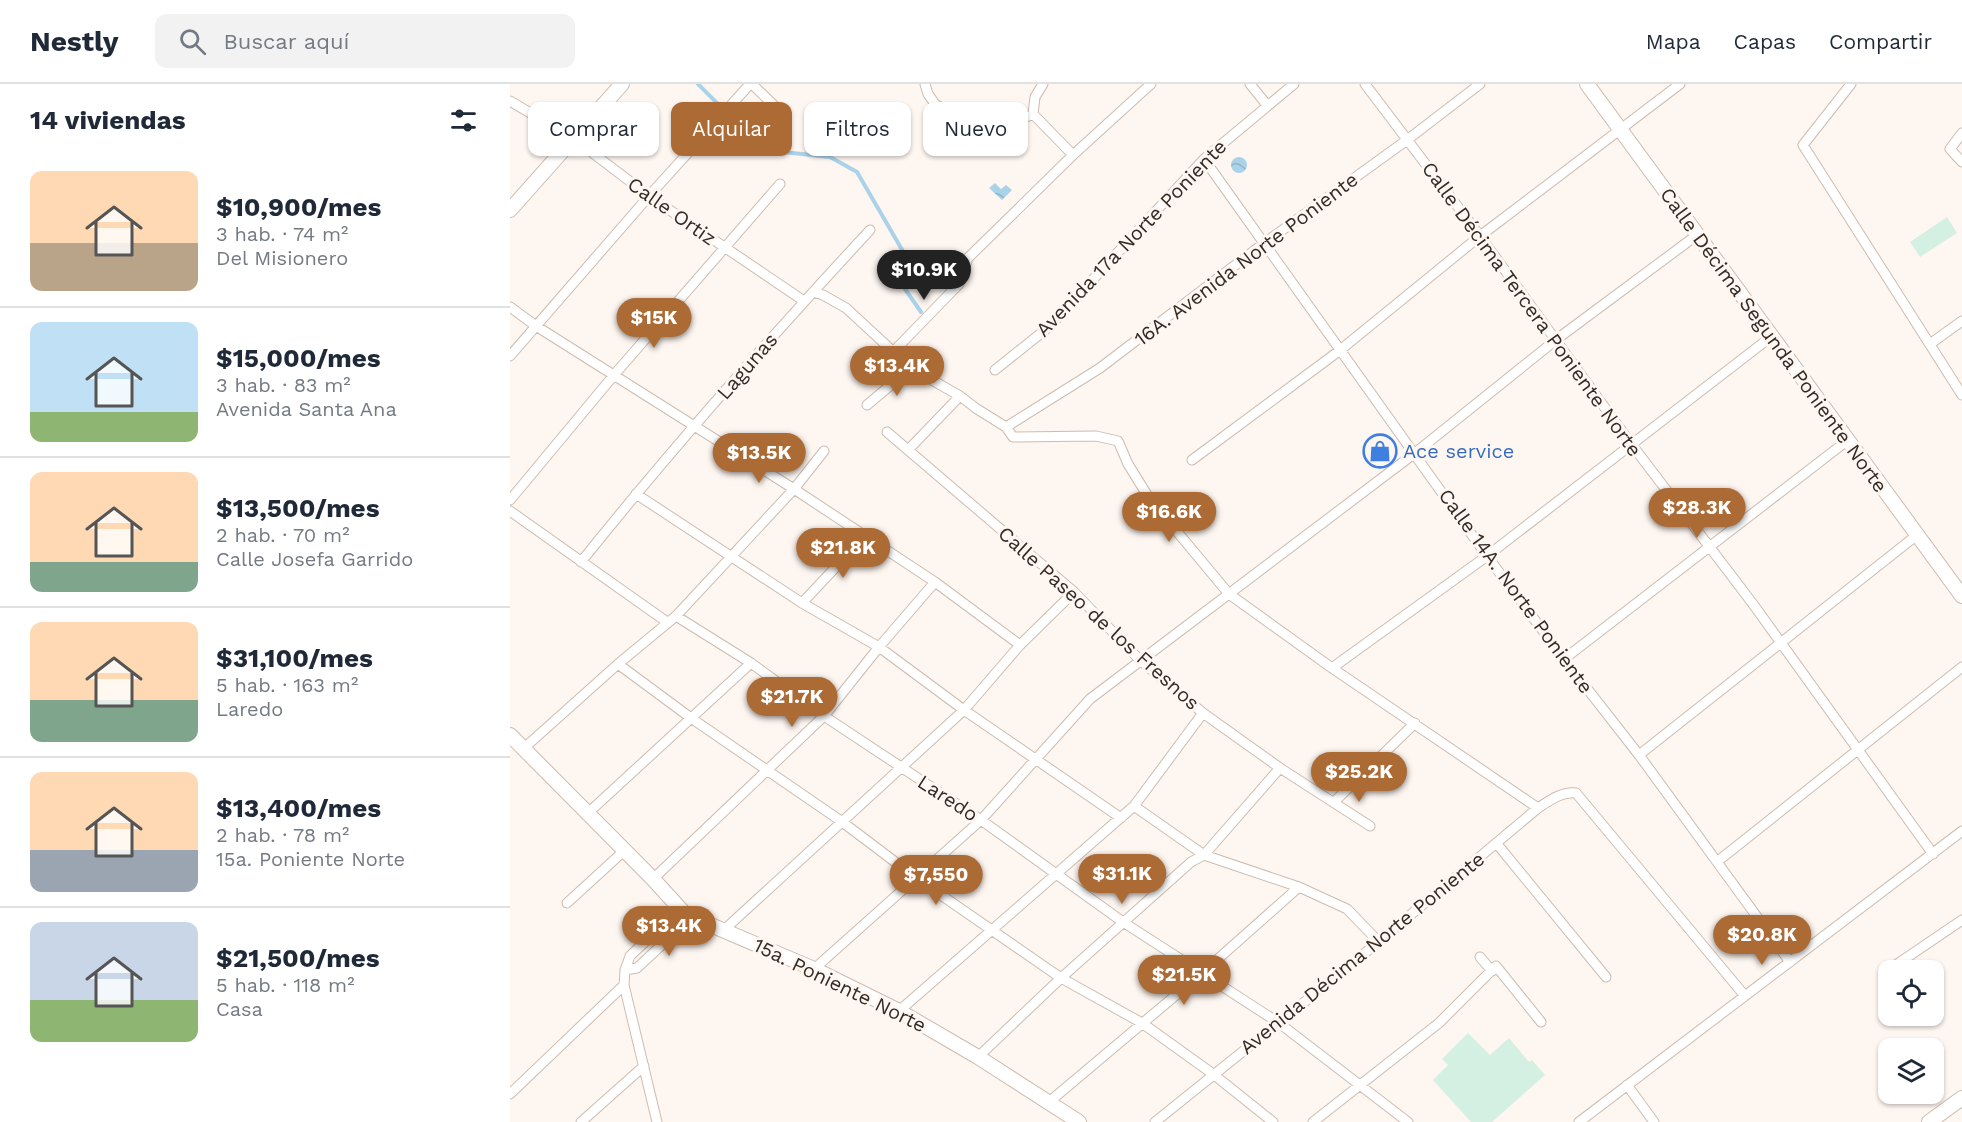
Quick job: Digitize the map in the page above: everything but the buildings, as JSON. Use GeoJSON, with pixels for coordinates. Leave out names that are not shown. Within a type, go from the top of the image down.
{"type":"FeatureCollection","features":[{"type":"Feature","properties":{"kind":"street"},"geometry":{"type":"LineString","coordinates":[[606,102],[622,84]]}},
{"type":"Feature","properties":{"kind":"street"},"geometry":{"type":"LineString","coordinates":[[510,356],[649,196],[751,84],[770,102]]}},
{"type":"Feature","properties":{"kind":"street"},"geometry":{"type":"LineString","coordinates":[[925,84],[934,102]]}},
{"type":"Feature","properties":{"kind":"street"},"geometry":{"type":"LineString","coordinates":[[1033,114],[1035,97],[1043,84]]}},
{"type":"Feature","properties":{"kind":"street"},"geometry":{"type":"LineString","coordinates":[[893,352],[959,284],[968,258],[1073,155],[1151,84]]}},
{"type":"Feature","properties":{"kind":"street"},"geometry":{"type":"LineString","coordinates":[[1250,84],[1267,105]]}},
{"type":"Feature","properties":{"kind":"street","name":"Avenida 17a Norte Poniente"},"geometry":{"type":"LineString","coordinates":[[995,370],[1050,326],[1204,159],[1294,84]]}},
{"type":"Feature","properties":{"kind":"street","name":"Calle Décima Tercera Poniente Norte"},"geometry":{"type":"LineString","coordinates":[[1365,84],[1557,339],[1632,445],[1781,643],[1933,854]]}},
{"type":"Feature","properties":{"kind":"street","name":"16A. Avenida Norte Poniente"},"geometry":{"type":"LineString","coordinates":[[1006,427],[1100,368],[1480,84]]}},
{"type":"Feature","properties":{"kind":"street","name":"Calle Décima Segunda Poniente Norte"},"geometry":{"type":"LineString","coordinates":[[1587,84],[1962,596]]}},
{"type":"Feature","properties":{"kind":"street"},"geometry":{"type":"LineString","coordinates":[[1192,460],[1339,351],[1480,236],[1680,84]]}},
{"type":"Feature","properties":{"kind":"street"},"geometry":{"type":"LineString","coordinates":[[1851,84],[1803,145],[1962,395]]}},
{"type":"Feature","properties":{"kind":"street","name":"Calle Ortiz"},"geometry":{"type":"LineString","coordinates":[[510,101],[528,112]]}},
{"type":"Feature","properties":{"kind":"street"},"geometry":{"type":"LineString","coordinates":[[1028,116],[1033,114]]}},
{"type":"Feature","properties":{"kind":"street"},"geometry":{"type":"LineString","coordinates":[[1033,114],[1073,155]]}},
{"type":"Feature","properties":{"kind":"street"},"geometry":{"type":"LineString","coordinates":[[1962,133],[1950,149],[1962,162]]}},
{"type":"Feature","properties":{"kind":"street"},"geometry":{"type":"LineString","coordinates":[[510,210],[557,156]]}},
{"type":"Feature","properties":{"kind":"street","name":"Calle Ortiz"},"geometry":{"type":"LineString","coordinates":[[597,156],[649,196],[804,300]]}},
{"type":"Feature","properties":{"kind":"street","name":"Calle 14A. Norte Poniente"},"geometry":{"type":"LineString","coordinates":[[1204,159],[1339,351],[1488,556],[1718,861],[1790,962]]}},
{"type":"Feature","properties":{"kind":"street"},"geometry":{"type":"LineString","coordinates":[[510,500],[614,375],[780,184]]}},
{"type":"Feature","properties":{"kind":"street","name":"Lagunas"},"geometry":{"type":"LineString","coordinates":[[581,562],[693,427],[804,300],[870,230]]}},
{"type":"Feature","properties":{"kind":"street"},"geometry":{"type":"LineString","coordinates":[[814,969],[981,820],[1090,699],[1415,453],[1557,339],[1697,235]]}},
{"type":"Feature","properties":{"kind":"street"},"geometry":{"type":"LineString","coordinates":[[813,292],[846,308],[911,368],[960,396],[977,410],[1006,427],[1013,437],[1096,436],[1118,441],[1128,464],[1149,498],[1229,594],[1332,668],[1538,808]]}},
{"type":"Feature","properties":{"kind":"street"},"geometry":{"type":"LineString","coordinates":[[510,307],[536,326],[794,489],[935,582],[1020,645]]}},
{"type":"Feature","properties":{"kind":"street"},"geometry":{"type":"LineString","coordinates":[[1930,344],[1962,321]]}},
{"type":"Feature","properties":{"kind":"street"},"geometry":{"type":"LineString","coordinates":[[1332,668],[1488,556],[1772,336]]}},
{"type":"Feature","properties":{"kind":"street"},"geometry":{"type":"LineString","coordinates":[[867,405],[911,368]]}},
{"type":"Feature","properties":{"kind":"street"},"geometry":{"type":"LineString","coordinates":[[909,449],[960,396]]}},
{"type":"Feature","properties":{"kind":"street","name":"Calle Paseo de los Fresnos"},"geometry":{"type":"LineString","coordinates":[[887,432],[1074,592],[1142,661],[1203,713],[1280,768],[1370,826]]}},
{"type":"Feature","properties":{"kind":"street"},"geometry":{"type":"LineString","coordinates":[[1564,659],[1848,440]]}},
{"type":"Feature","properties":{"kind":"street"},"geometry":{"type":"LineString","coordinates":[[523,749],[618,664],[676,616],[794,489],[824,451]]}},
{"type":"Feature","properties":{"kind":"street"},"geometry":{"type":"LineString","coordinates":[[636,494],[802,603],[879,647],[964,710],[1121,818]]}},
{"type":"Feature","properties":{"kind":"street"},"geometry":{"type":"LineString","coordinates":[[510,511],[667,622]]}},
{"type":"Feature","properties":{"kind":"street"},"geometry":{"type":"LineString","coordinates":[[1639,755],[1917,535]]}},
{"type":"Feature","properties":{"kind":"street"},"geometry":{"type":"LineString","coordinates":[[802,603],[865,536]]}},
{"type":"Feature","properties":{"kind":"street"},"geometry":{"type":"LineString","coordinates":[[653,879],[824,716],[935,582]]}},
{"type":"Feature","properties":{"kind":"street"},"geometry":{"type":"LineString","coordinates":[[725,929],[964,710],[1020,645],[1074,592]]}},
{"type":"Feature","properties":{"kind":"street","name":"Laredo"},"geometry":{"type":"LineString","coordinates":[[676,616],[751,663],[824,716],[981,820],[1123,922],[1279,1023]]}},
{"type":"Feature","properties":{"kind":"street"},"geometry":{"type":"LineString","coordinates":[[588,813],[751,663]]}},
{"type":"Feature","properties":{"kind":"street"},"geometry":{"type":"LineString","coordinates":[[618,664],[691,718],[841,821],[915,877],[1062,978],[1142,1023],[1213,1074],[1273,1122]]}},
{"type":"Feature","properties":{"kind":"street"},"geometry":{"type":"LineString","coordinates":[[1718,861],[1962,668]]}},
{"type":"Feature","properties":{"kind":"street"},"geometry":{"type":"LineString","coordinates":[[899,1011],[1134,806],[1203,713]]}},
{"type":"Feature","properties":{"kind":"street"},"geometry":{"type":"LineString","coordinates":[[1334,802],[1415,723]]}},
{"type":"Feature","properties":{"kind":"street","name":"15a. Poniente Norte"},"geometry":{"type":"LineString","coordinates":[[510,735],[625,850],[685,914],[725,929],[814,969],[899,1011],[978,1057],[1079,1122]]}},
{"type":"Feature","properties":{"kind":"street"},"geometry":{"type":"LineString","coordinates":[[978,1057],[1123,922],[1191,862],[1204,855],[1280,768]]}},
{"type":"Feature","properties":{"kind":"street","name":"Avenida Décima Norte Poniente"},"geometry":{"type":"LineString","coordinates":[[1155,1122],[1279,1023],[1538,808],[1562,794],[1576,793],[1745,996]]}},
{"type":"Feature","properties":{"kind":"street"},"geometry":{"type":"LineString","coordinates":[[1134,806],[1204,855],[1299,887],[1347,909],[1378,941]]}},
{"type":"Feature","properties":{"kind":"street"},"geometry":{"type":"LineString","coordinates":[[1579,1122],[1962,831]]}},
{"type":"Feature","properties":{"kind":"street"},"geometry":{"type":"LineString","coordinates":[[1497,844],[1606,977]]}},
{"type":"Feature","properties":{"kind":"street"},"geometry":{"type":"LineString","coordinates":[[567,903],[625,850]]}},
{"type":"Feature","properties":{"kind":"street"},"geometry":{"type":"LineString","coordinates":[[1049,1102],[1201,974],[1299,887]]}},
{"type":"Feature","properties":{"kind":"street"},"geometry":{"type":"LineString","coordinates":[[625,970],[637,968],[681,927],[685,914],[671,917],[630,956],[625,970],[624,985],[657,1122]]}},
{"type":"Feature","properties":{"kind":"street"},"geometry":{"type":"LineString","coordinates":[[1904,960],[1961,924]]}},
{"type":"Feature","properties":{"kind":"street"},"geometry":{"type":"LineString","coordinates":[[1480,957],[1492,971]]}},
{"type":"Feature","properties":{"kind":"street"},"geometry":{"type":"LineString","coordinates":[[1313,1122],[1438,1023],[1496,966],[1541,1022]]}},
{"type":"Feature","properties":{"kind":"street"},"geometry":{"type":"LineString","coordinates":[[510,1094],[624,985]]}},
{"type":"Feature","properties":{"kind":"street"},"geometry":{"type":"LineString","coordinates":[[1279,1023],[1408,1122]]}},
{"type":"Feature","properties":{"kind":"street"},"geometry":{"type":"LineString","coordinates":[[581,1122],[644,1066]]}},
{"type":"Feature","properties":{"kind":"street"},"geometry":{"type":"LineString","coordinates":[[1627,1085],[1654,1122]]}},
{"type":"Feature","properties":{"kind":"street"},"geometry":{"type":"LineString","coordinates":[[1929,1122],[1962,1098]]}},
{"type":"Feature","properties":{"kind":"green space"},"geometry":{"type":"Polygon","coordinates":[[[1947,217],[1957,233],[1920,257],[1910,242],[1947,217]]]}},
{"type":"Feature","properties":{"kind":"green space"},"geometry":{"type":"Polygon","coordinates":[[[1468,1033],[1490,1055],[1509,1038],[1529,1062],[1532,1060],[1545,1075],[1492,1122],[1471,1122],[1433,1080],[1448,1065],[1442,1059],[1468,1033]]]}},
{"type":"Feature","properties":{"kind":"water"},"geometry":{"type":"Polygon","coordinates":[[[1239,157],[1245,159],[1247,165],[1245,171],[1239,173],[1233,171],[1231,165],[1233,159],[1239,157]]]}},
{"type":"Feature","properties":{"kind":"water"},"geometry":{"type":"Polygon","coordinates":[[[995,183],[1001,189],[1006,185],[1012,190],[1002,200],[989,188],[995,183]]]}},
{"type":"Feature","properties":{"kind":"waterway"},"geometry":{"type":"LineString","coordinates":[[698,84],[750,136],[783,152],[830,157],[857,172],[908,260],[896,276],[921,312]]}},
{"type":"Feature","properties":{"kind":"place","name":"Ace service"},"geometry":{"type":"Point","coordinates":[1380,451]}}]}
